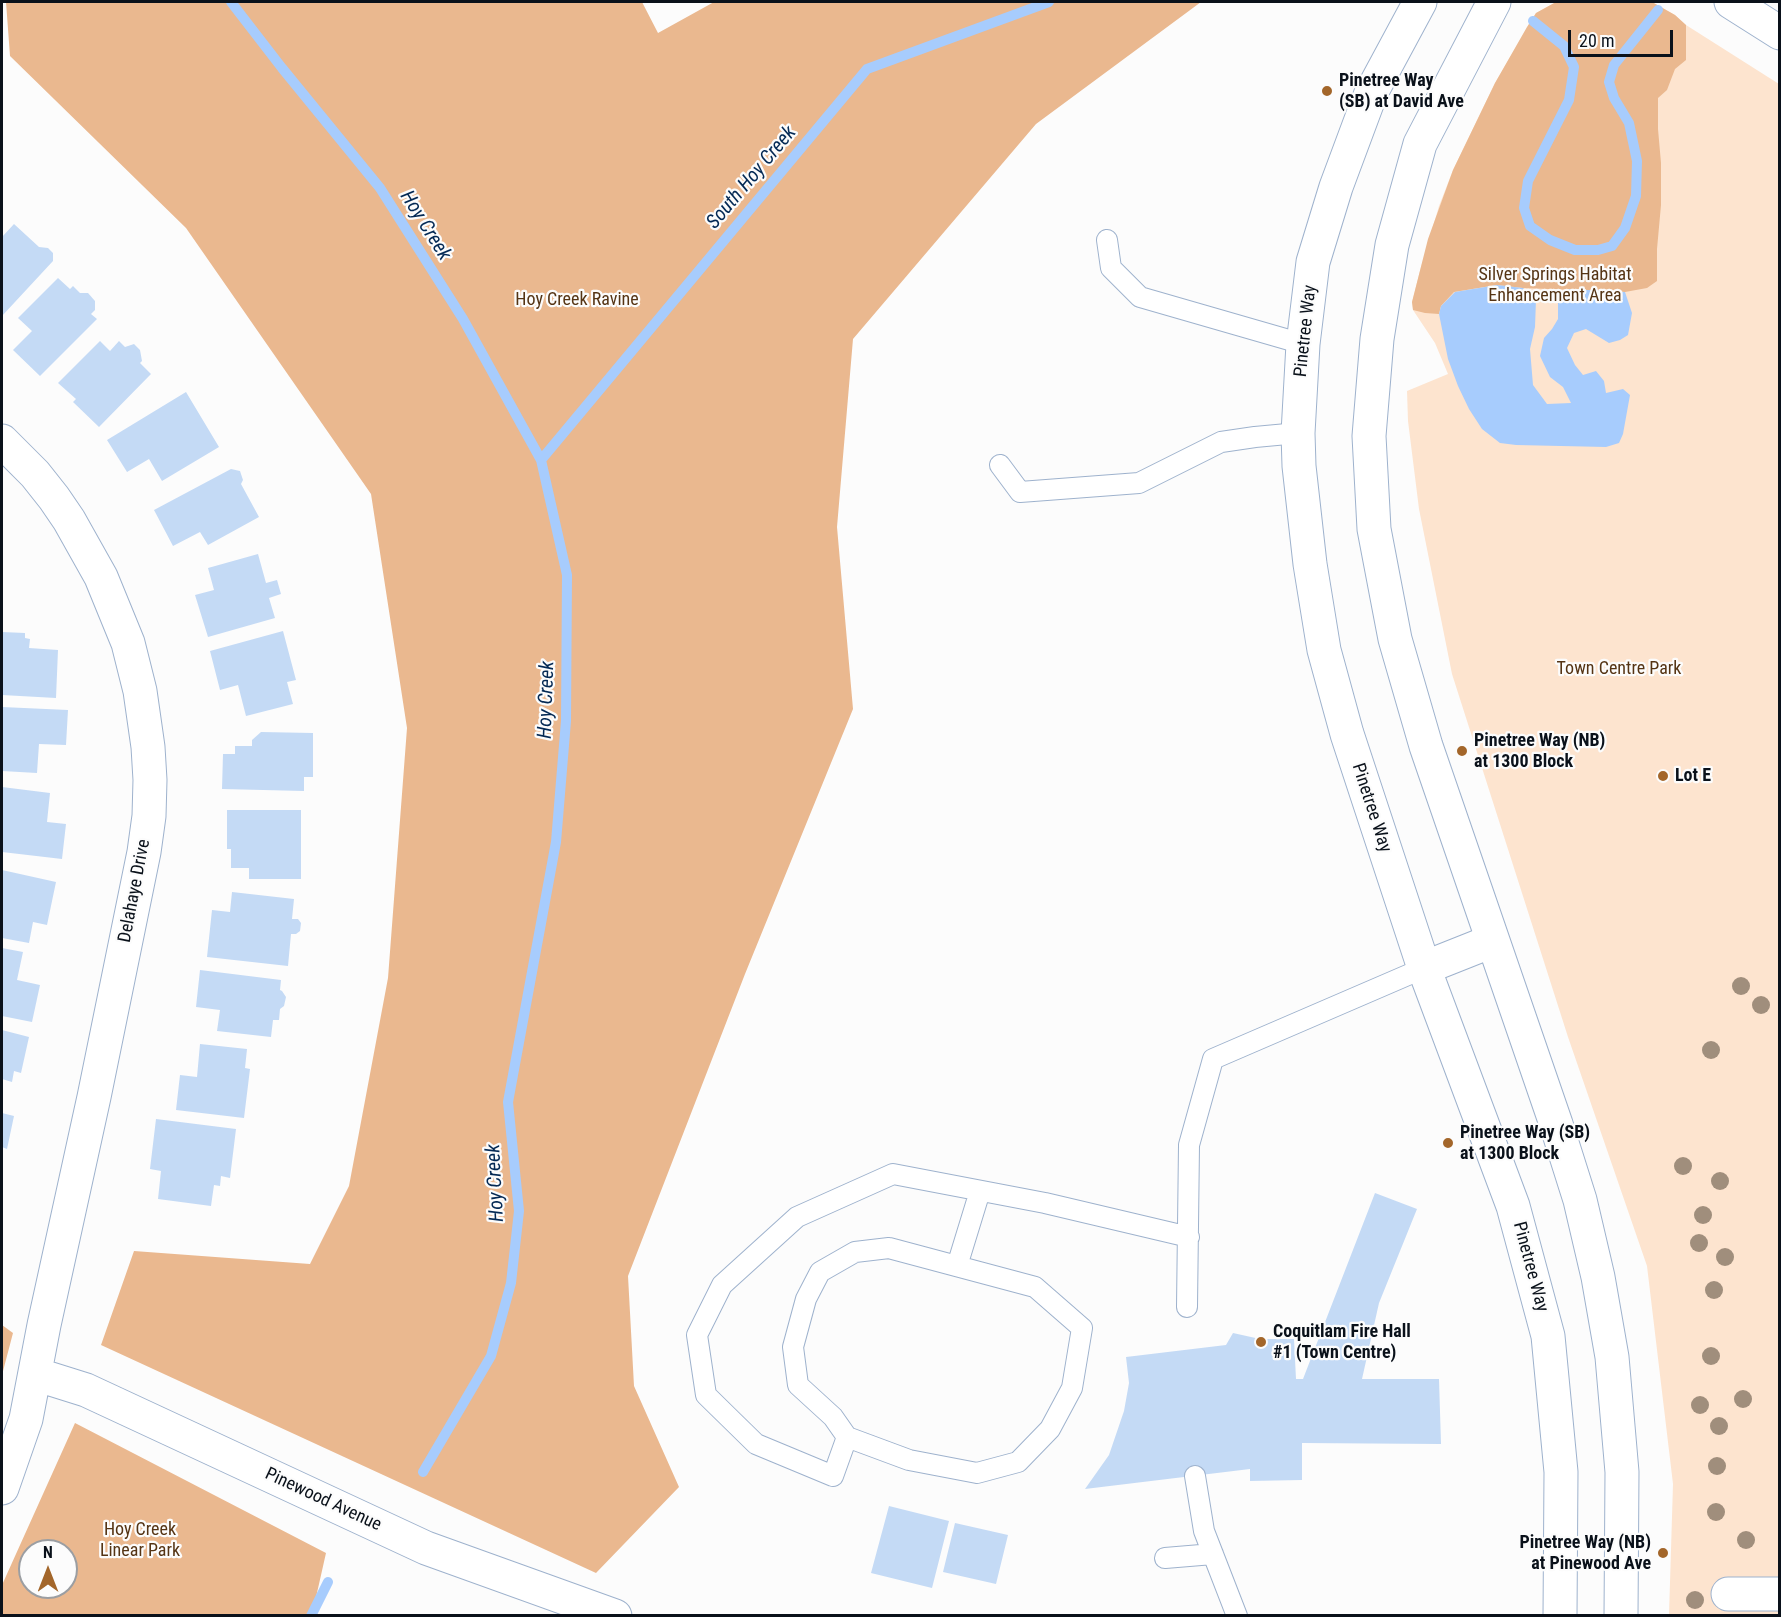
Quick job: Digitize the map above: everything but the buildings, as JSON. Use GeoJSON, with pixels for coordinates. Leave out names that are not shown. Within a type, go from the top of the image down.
{"type":"FeatureCollection","features":[{"type":"Feature","properties":{"kind":"main road","name":"Pinetree Way"},"geometry":{"type":"LineString","coordinates":[[1420,2],[1371,93],[1336,187],[1313,262],[1303,344],[1298,433],[1299,466],[1310,564],[1324,650],[1347,734],[1424,968],[1513,1206],[1548,1336],[1561,1472],[1560,1616]]}},
{"type":"Feature","properties":{"kind":"main road"},"geometry":{"type":"LineString","coordinates":[[1731,2],[1779,33]]}},
{"type":"Feature","properties":{"kind":"main road"},"geometry":{"type":"LineString","coordinates":[[1496,8],[1420,144],[1394,236],[1377,339],[1369,436],[1374,529],[1395,639],[1426,747],[1573,1178],[1598,1277],[1612,1357],[1622,1472],[1621,1616]]}},
{"type":"Feature","properties":{"kind":"main road","name":"Delahaye Drive"},"geometry":{"type":"LineString","coordinates":[[2,441],[35,474],[54,498],[101,577],[128,643],[140,691],[145,718],[150,780],[149,816],[144,852],[91,1109],[22,1435],[2,1488]]}},
{"type":"Feature","properties":{"kind":"main road"},"geometry":{"type":"LineString","coordinates":[[1424,968],[1492,941]]}},
{"type":"Feature","properties":{"kind":"main road","name":"Pinewood Avenue"},"geometry":{"type":"LineString","coordinates":[[35,1374],[86,1390],[426,1548],[577,1609],[615,1616]]}},
{"type":"Feature","properties":{"kind":"main road"},"geometry":{"type":"LineString","coordinates":[[1728,1594],[1779,1594]]}},
{"type":"Feature","properties":{"kind":"lane"},"geometry":{"type":"LineString","coordinates":[[1107,240],[1111,268],[1140,297],[1303,344]]}},
{"type":"Feature","properties":{"kind":"lane"},"geometry":{"type":"LineString","coordinates":[[1000,465],[1020,492],[1139,483],[1221,442],[1298,433]]}},
{"type":"Feature","properties":{"kind":"lane"},"geometry":{"type":"LineString","coordinates":[[1187,1308],[1189,1145],[1213,1059],[1424,968]]}},
{"type":"Feature","properties":{"kind":"lane"},"geometry":{"type":"LineString","coordinates":[[847,1437],[833,1476],[756,1444],[706,1395],[697,1335],[722,1285],[797,1217],[893,1174],[1045,1203],[1188,1237]]}},
{"type":"Feature","properties":{"kind":"lane"},"geometry":{"type":"LineString","coordinates":[[957,1266],[980,1191]]}},
{"type":"Feature","properties":{"kind":"lane"},"geometry":{"type":"LineString","coordinates":[[890,1248],[957,1266],[1035,1287],[1082,1328],[1072,1388],[1050,1429],[1018,1462],[977,1473],[909,1460],[847,1437],[832,1417],[798,1385],[793,1347],[806,1299],[820,1272],[855,1252],[890,1248]]}},
{"type":"Feature","properties":{"kind":"lane"},"geometry":{"type":"LineString","coordinates":[[1195,1476],[1204,1532],[1237,1616]]}},
{"type":"Feature","properties":{"kind":"lane"},"geometry":{"type":"LineString","coordinates":[[1165,1558],[1213,1554]]}},
{"type":"Feature","properties":{"kind":"green space","name":"Hoy Creek Ravine"},"geometry":{"type":"Polygon","coordinates":[[[6,2],[642,2],[658,33],[714,2],[1201,2],[1036,124],[853,339],[837,527],[853,709],[745,974],[628,1276],[634,1386],[679,1487],[596,1573],[101,1345],[134,1251],[310,1264],[349,1186],[388,978],[407,728],[371,494],[186,228],[10,56],[6,2]]]}},
{"type":"Feature","properties":{"kind":"green space","name":"Town Centre Park"},"geometry":{"type":"Polygon","coordinates":[[[1556,2],[1652,2],[1779,84],[1779,1615],[1669,1615],[1673,1484],[1647,1266],[1568,1037],[1452,674],[1419,509],[1408,421],[1407,391],[1448,374],[1435,343],[1413,310],[1412,302],[1421,267],[1439,206],[1453,170],[1495,83],[1536,13],[1556,2]]]}},
{"type":"Feature","properties":{"kind":"green space","name":"Silver Springs Habitat Enhancement Area"},"geometry":{"type":"Polygon","coordinates":[[[1556,2],[1652,2],[1675,15],[1686,25],[1686,60],[1675,69],[1667,90],[1658,98],[1661,205],[1657,281],[1647,288],[1625,292],[1497,285],[1454,292],[1441,306],[1439,314],[1413,310],[1412,302],[1428,239],[1453,170],[1495,83],[1527,27],[1536,13],[1556,2]]]}},
{"type":"Feature","properties":{"kind":"green space"},"geometry":{"type":"Polygon","coordinates":[[[2,1325],[13,1333],[2,1375],[2,1325]]]}},
{"type":"Feature","properties":{"kind":"green space","name":"Hoy Creek Linear Park"},"geometry":{"type":"Polygon","coordinates":[[[75,1423],[326,1553],[312,1615],[2,1615],[2,1585],[18,1549],[18,1599],[78,1599],[78,1539],[23,1539],[75,1423]]]}},
{"type":"Feature","properties":{"kind":"water"},"geometry":{"type":"Polygon","coordinates":[[[1497,285],[1523,288],[1536,300],[1535,327],[1530,349],[1533,385],[1547,404],[1571,403],[1563,387],[1550,377],[1540,356],[1544,338],[1558,319],[1558,300],[1569,289],[1625,292],[1632,313],[1628,335],[1609,343],[1586,329],[1574,333],[1567,348],[1583,375],[1596,371],[1604,381],[1606,393],[1623,389],[1630,395],[1623,434],[1619,443],[1606,447],[1516,445],[1500,443],[1482,429],[1458,386],[1448,359],[1439,314],[1441,306],[1455,292],[1497,285]]]}},
{"type":"Feature","properties":{"kind":"waterway","name":"Hoy Creek"},"geometry":{"type":"LineString","coordinates":[[231,2],[380,188],[463,319],[541,460],[567,575],[566,721],[556,842],[508,1102],[519,1211],[511,1283],[491,1356],[423,1472]]}},
{"type":"Feature","properties":{"kind":"waterway","name":"South Hoy Creek"},"geometry":{"type":"LineString","coordinates":[[541,460],[867,69],[1049,2]]}},
{"type":"Feature","properties":{"kind":"waterway"},"geometry":{"type":"LineString","coordinates":[[1533,21],[1564,46],[1574,67],[1569,100],[1528,181],[1524,208],[1530,226],[1550,240],[1575,250],[1598,250],[1612,246],[1625,228],[1636,196],[1637,161],[1629,123],[1614,98],[1609,82],[1614,65],[1658,10]]}},
{"type":"Feature","properties":{"kind":"waterway","name":"Hoy Creek"},"geometry":{"type":"LineString","coordinates":[[311,1616],[328,1582]]}},
{"type":"Feature","properties":{"kind":"place","name":"Pinetree Way (SB) at David Ave"},"geometry":{"type":"Point","coordinates":[1327,91]}},
{"type":"Feature","properties":{"kind":"place","name":"Pinetree Way (NB) at 1300 Block"},"geometry":{"type":"Point","coordinates":[1462,751]}},
{"type":"Feature","properties":{"kind":"place","name":"Lot E"},"geometry":{"type":"Point","coordinates":[1663,776]}},
{"type":"Feature","properties":{"kind":"place","name":"Pinetree Way (SB) at 1300 Block"},"geometry":{"type":"Point","coordinates":[1448,1143]}},
{"type":"Feature","properties":{"kind":"place","name":"Coquitlam Fire Hall #1 (Town Centre)"},"geometry":{"type":"Point","coordinates":[1261,1342]}},
{"type":"Feature","properties":{"kind":"place","name":"Pinetree Way (NB) at Pinewood Ave"},"geometry":{"type":"Point","coordinates":[1663,1553]}}]}
